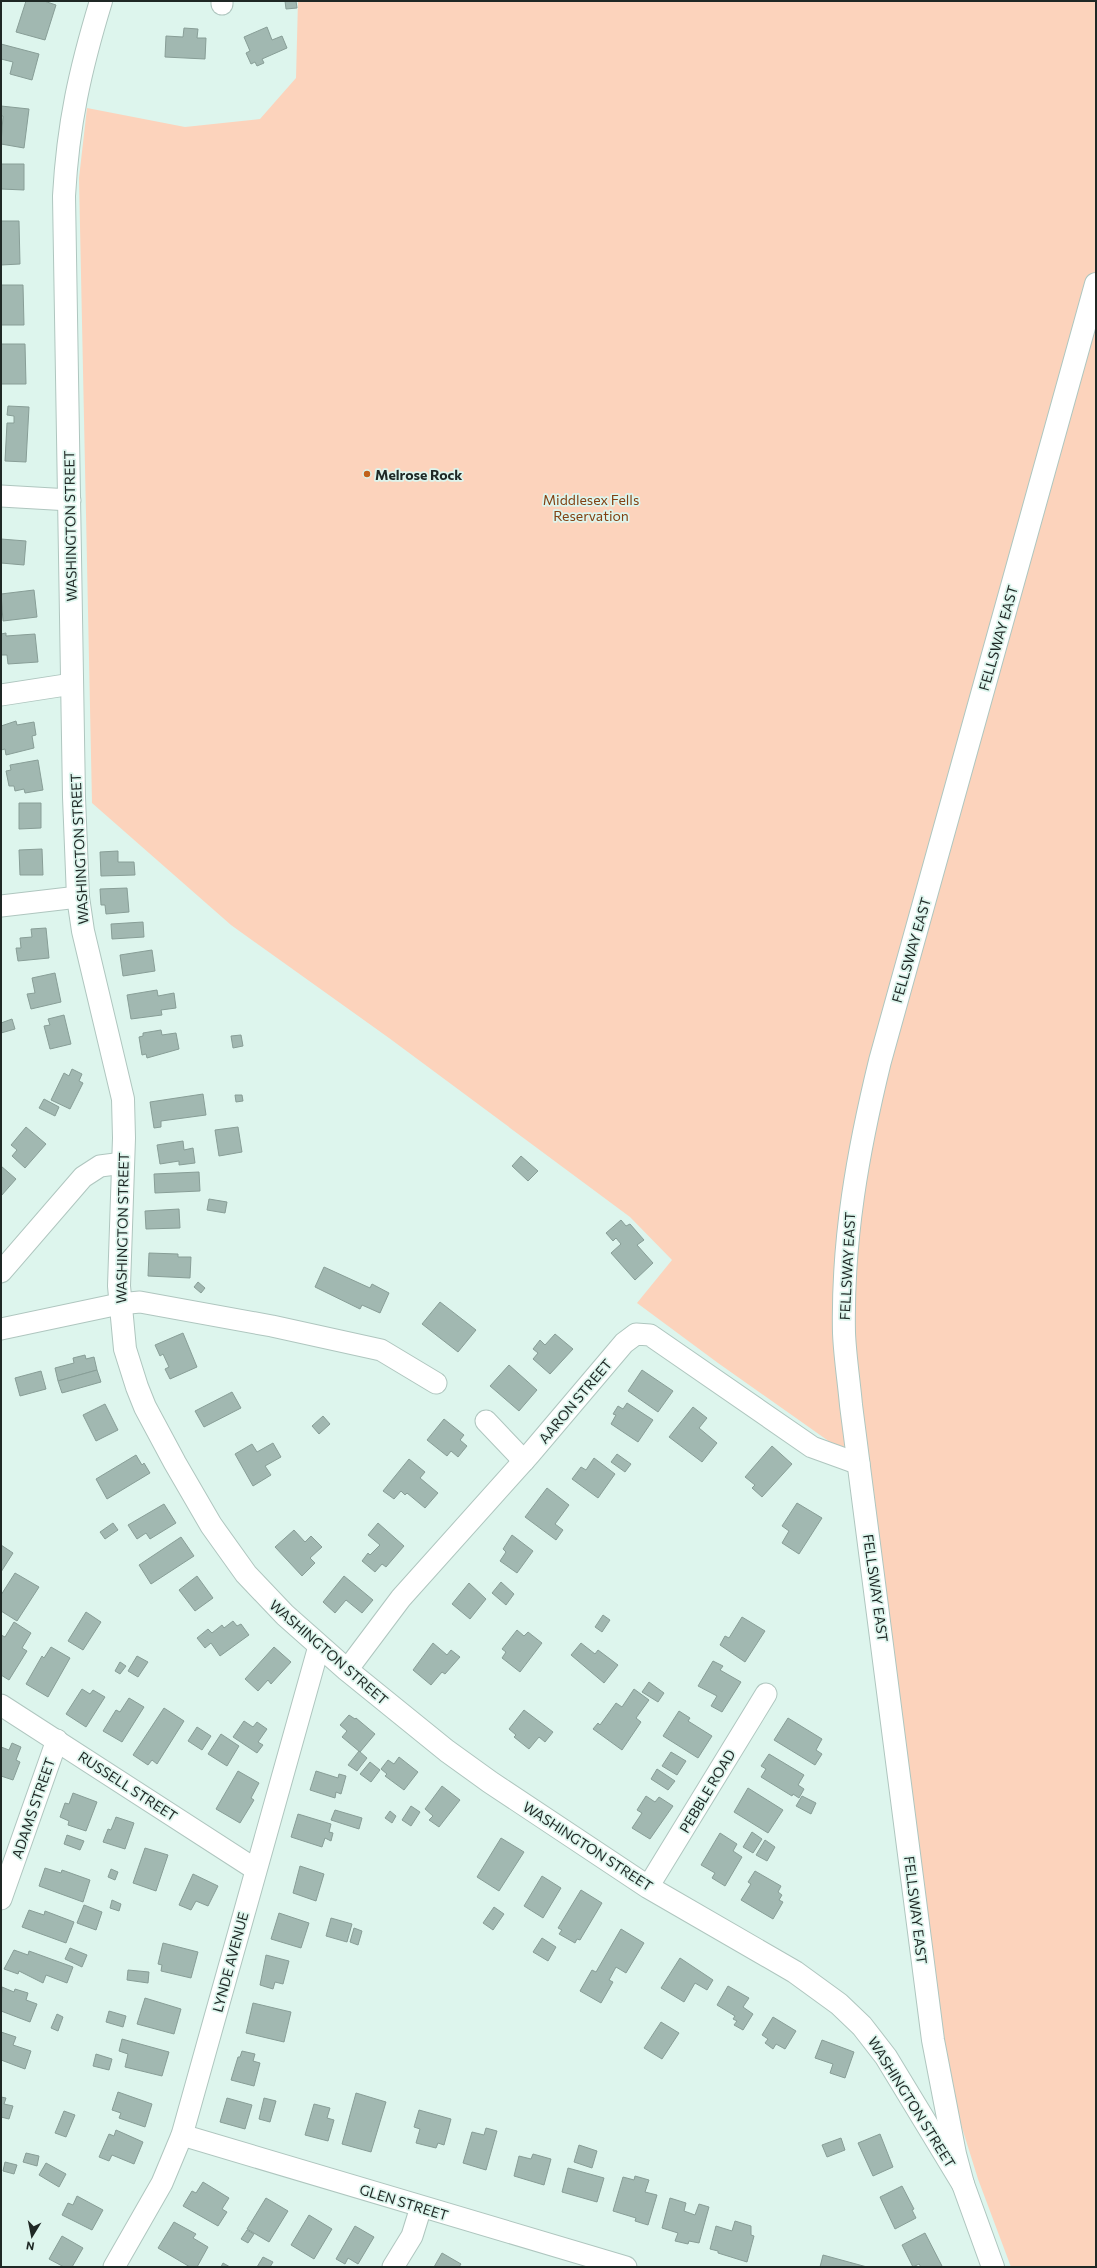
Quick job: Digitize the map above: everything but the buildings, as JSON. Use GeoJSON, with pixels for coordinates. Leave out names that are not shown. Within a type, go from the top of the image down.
{"type":"FeatureCollection","features":[{"type":"Feature","properties":{"kind":"main road","name":"WASHINGTON STREET"},"geometry":{"type":"LineString","coordinates":[[101,1],[79,78],[69,132],[66,164],[65,274],[72,684],[78,897],[90,964],[121,1086],[124,1111],[124,1163],[119,1269],[119,1304],[125,1349],[137,1387],[174,1463],[211,1525],[246,1574],[285,1615],[347,1670],[447,1751],[490,1782],[648,1887],[814,1985],[854,2017],[886,2057],[963,2184]]}},
{"type":"Feature","properties":{"kind":"main road","name":"FELLSWAY EAST"},"geometry":{"type":"LineString","coordinates":[[993,2267],[963,2184],[955,2154],[933,2040],[859,1464],[844,1334],[845,1261],[852,1195],[860,1143],[880,1061],[1096,284]]}},
{"type":"Feature","properties":{"kind":"street"},"geometry":{"type":"LineString","coordinates":[[1,496],[70,500]]}},
{"type":"Feature","properties":{"kind":"street"},"geometry":{"type":"LineString","coordinates":[[1,695],[72,684]]}},
{"type":"Feature","properties":{"kind":"street"},"geometry":{"type":"LineString","coordinates":[[1,906],[78,897]]}},
{"type":"Feature","properties":{"kind":"street"},"geometry":{"type":"LineString","coordinates":[[1,1272],[83,1177],[100,1166],[124,1163]]}},
{"type":"Feature","properties":{"kind":"street"},"geometry":{"type":"LineString","coordinates":[[1,1329],[119,1304],[140,1302],[272,1326],[381,1350],[436,1383]]}},
{"type":"Feature","properties":{"kind":"street","name":"AARON STREET"},"geometry":{"type":"LineString","coordinates":[[347,1670],[401,1598],[524,1461],[624,1343],[634,1335],[643,1333],[650,1335],[812,1447],[859,1464]]}},
{"type":"Feature","properties":{"kind":"street"},"geometry":{"type":"LineString","coordinates":[[486,1422],[524,1461]]}},
{"type":"Feature","properties":{"kind":"street","name":"LYNDE AVENUE"},"geometry":{"type":"LineString","coordinates":[[114,2267],[162,2182],[182,2135],[255,1869],[319,1646]]}},
{"type":"Feature","properties":{"kind":"street","name":"PEBBLE ROAD"},"geometry":{"type":"LineString","coordinates":[[648,1887],[766,1694]]}},
{"type":"Feature","properties":{"kind":"street","name":"RUSSELL STREET"},"geometry":{"type":"LineString","coordinates":[[1,1704],[255,1869]]}},
{"type":"Feature","properties":{"kind":"street","name":"ADAMS STREET"},"geometry":{"type":"LineString","coordinates":[[1,1899],[57,1740]]}},
{"type":"Feature","properties":{"kind":"street","name":"GLEN STREET"},"geometry":{"type":"LineString","coordinates":[[182,2135],[626,2267]]}},
{"type":"Feature","properties":{"kind":"street"},"geometry":{"type":"LineString","coordinates":[[393,2267],[412,2236],[421,2207]]}},
{"type":"Feature","properties":{"kind":"green space","name":"Middlesex Fells Reservation"},"geometry":{"type":"Polygon","coordinates":[[[298,1],[1096,1],[1096,2267],[1011,2267],[978,2179],[954,2102],[937,1989],[871,1471],[718,1363],[637,1303],[672,1260],[630,1217],[389,1038],[231,925],[92,803],[79,178],[87,108],[185,127],[260,119],[296,78],[298,1]]]}},
{"type":"Feature","properties":{"kind":"place","name":"Melrose Rock"},"geometry":{"type":"Point","coordinates":[367,474]}}]}
